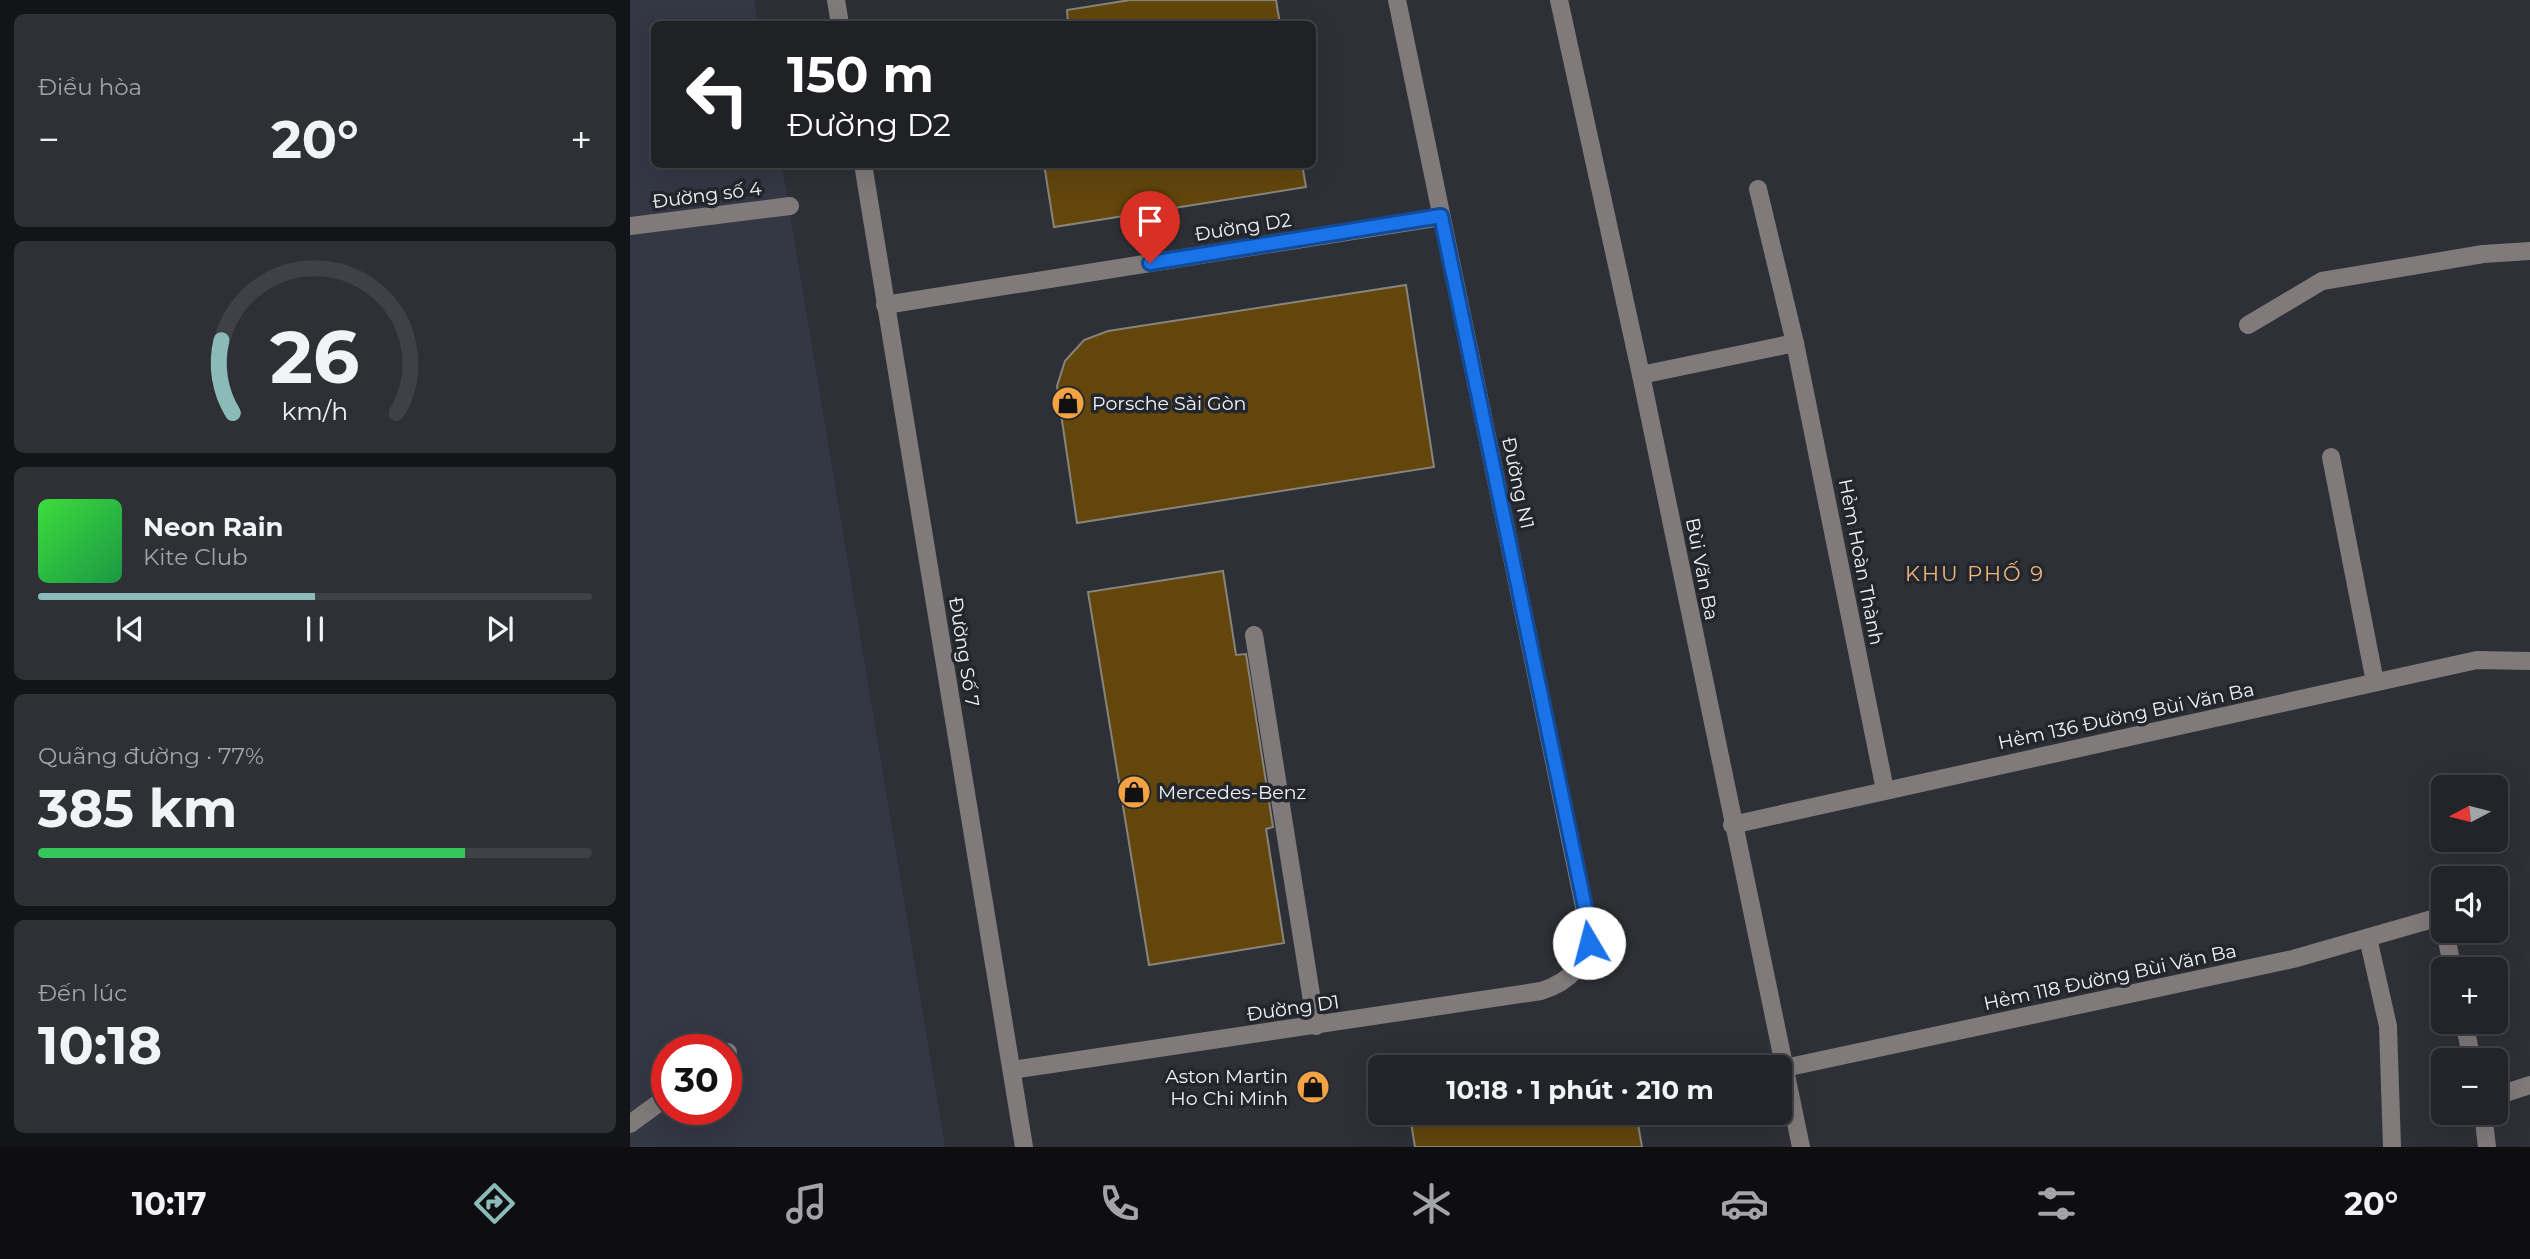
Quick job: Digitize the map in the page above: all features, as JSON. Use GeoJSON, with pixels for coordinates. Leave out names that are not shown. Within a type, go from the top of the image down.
{"type":"FeatureCollection","features":[{"type":"Feature","properties":{"kind":"street"},"geometry":{"type":"LineString","coordinates":[[836,0],[840,21]]}},
{"type":"Feature","properties":{"kind":"street","name":"Đường N1"},"geometry":{"type":"LineString","coordinates":[[1397,0],[1590,931],[1586,954],[1575,972]]}},
{"type":"Feature","properties":{"kind":"street","name":"Bùi Văn Ba"},"geometry":{"type":"LineString","coordinates":[[1559,0],[1641,375],[1779,1055]]}},
{"type":"Feature","properties":{"kind":"street","name":"Đường Số 7"},"geometry":{"type":"LineString","coordinates":[[864,168],[1024,1147]]}},
{"type":"Feature","properties":{"kind":"street","name":"Hẻm Hoàn Thành"},"geometry":{"type":"LineString","coordinates":[[1758,189],[1795,342],[1885,790]]}},
{"type":"Feature","properties":{"kind":"street","name":"Đường số 4"},"geometry":{"type":"LineString","coordinates":[[630,226],[790,206]]}},
{"type":"Feature","properties":{"kind":"street","name":"Đường D2"},"geometry":{"type":"LineString","coordinates":[[885,305],[1441,216]]}},
{"type":"Feature","properties":{"kind":"street"},"geometry":{"type":"LineString","coordinates":[[2248,325],[2322,281],[2483,254],[2530,251]]}},
{"type":"Feature","properties":{"kind":"street"},"geometry":{"type":"LineString","coordinates":[[1641,375],[1795,342]]}},
{"type":"Feature","properties":{"kind":"street"},"geometry":{"type":"LineString","coordinates":[[2331,457],[2375,682]]}},
{"type":"Feature","properties":{"kind":"street"},"geometry":{"type":"LineString","coordinates":[[1254,635],[1316,1026]]}},
{"type":"Feature","properties":{"kind":"street","name":"Hẻm 136 Đường Bùi Văn Ba"},"geometry":{"type":"LineString","coordinates":[[1732,825],[2477,660],[2530,661]]}},
{"type":"Feature","properties":{"kind":"street","name":"Hẻm 118 Đường Bùi Văn Ba"},"geometry":{"type":"LineString","coordinates":[[1792,1066],[2292,960],[2368,938],[2431,925]]}},
{"type":"Feature","properties":{"kind":"street"},"geometry":{"type":"LineString","coordinates":[[2368,938],[2388,1026],[2392,1147]]}},
{"type":"Feature","properties":{"kind":"street","name":"Đường D1"},"geometry":{"type":"LineString","coordinates":[[1012,1070],[1541,990],[1569,978],[1575,972]]}},
{"type":"Feature","properties":{"kind":"street"},"geometry":{"type":"LineString","coordinates":[[2508,1092],[2530,1085]]}},
{"type":"Feature","properties":{"kind":"street"},"geometry":{"type":"LineString","coordinates":[[630,1124],[651,1109]]}},
{"type":"Feature","properties":{"kind":"street","name":"Bùi Văn Ba"},"geometry":{"type":"LineString","coordinates":[[1792,1110],[1801,1147]]}},
{"type":"Feature","properties":{"kind":"street"},"geometry":{"type":"LineString","coordinates":[[2484,1125],[2487,1147]]}},
{"type":"Feature","properties":{"kind":"shaded area"},"geometry":{"type":"Polygon","coordinates":[[[630,0],[754,0],[758,21],[651,21],[651,168],[782,168],[945,1147],[630,1147],[630,0]]]}},
{"type":"Feature","properties":{"kind":"building"},"geometry":{"type":"Polygon","coordinates":[[[1130,0],[1276,0],[1280,21],[1068,21],[1067,10],[1130,0]]]}},
{"type":"Feature","properties":{"kind":"building"},"geometry":{"type":"Polygon","coordinates":[[[1045,168],[1303,168],[1306,187],[1054,227],[1045,168]]]}},
{"type":"Feature","properties":{"kind":"building"},"geometry":{"type":"Polygon","coordinates":[[[1406,285],[1434,467],[1077,523],[1057,386],[1065,361],[1084,340],[1108,331],[1406,285]]]}},
{"type":"Feature","properties":{"kind":"building"},"geometry":{"type":"Polygon","coordinates":[[[1223,571],[1236,655],[1246,654],[1273,827],[1266,829],[1284,943],[1149,965],[1088,592],[1223,571]]]}},
{"type":"Feature","properties":{"kind":"building"},"geometry":{"type":"Polygon","coordinates":[[[1411,1125],[1638,1125],[1642,1147],[1415,1147],[1411,1125]]]}},
{"type":"Feature","properties":{"kind":"place","name":"Porsche Sài Gòn"},"geometry":{"type":"Point","coordinates":[1068,403]}},
{"type":"Feature","properties":{"kind":"place","name":"Mercedes-Benz"},"geometry":{"type":"Point","coordinates":[1134,792]}},
{"type":"Feature","properties":{"kind":"place","name":"Aston Martin Ho Chi Minh"},"geometry":{"type":"Point","coordinates":[1313,1087]}},
{"type":"Feature","properties":{"kind":"district","name":"KHU PHỐ 9"},"geometry":{"type":"Point","coordinates":[1975,573]}},
{"type":"Feature","properties":{"kind":"route"},"geometry":{"type":"LineString","coordinates":[[1150,263],[1441,216],[1590,931],[1589,943]]}}]}
